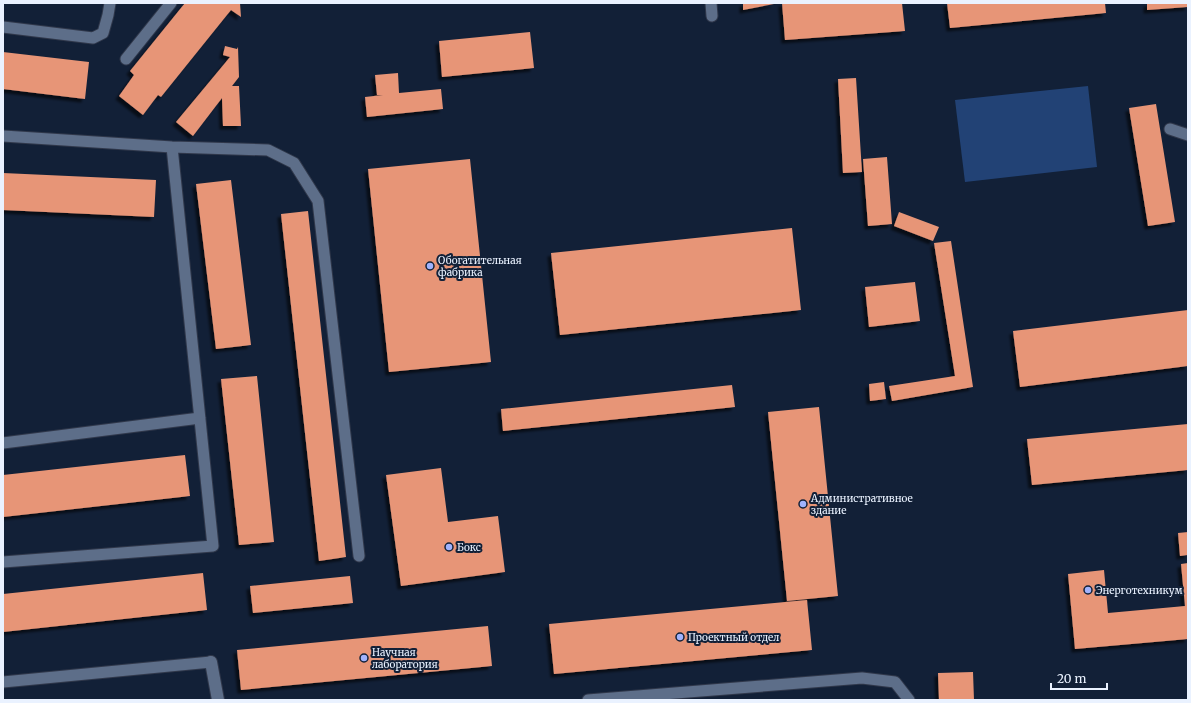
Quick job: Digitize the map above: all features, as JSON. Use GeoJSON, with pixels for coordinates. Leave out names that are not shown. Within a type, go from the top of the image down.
{"type":"FeatureCollection","features":[{"type":"Feature","properties":{"kind":"street"},"geometry":{"type":"LineString","coordinates":[[212,662],[218,700]]}},
{"type":"Feature","properties":{"kind":"lane"},"geometry":{"type":"LineString","coordinates":[[3,27],[93,38],[103,32],[110,3]]}},
{"type":"Feature","properties":{"kind":"lane"},"geometry":{"type":"LineString","coordinates":[[126,59],[171,3]]}},
{"type":"Feature","properties":{"kind":"lane"},"geometry":{"type":"LineString","coordinates":[[711,3],[712,16]]}},
{"type":"Feature","properties":{"kind":"lane"},"geometry":{"type":"LineString","coordinates":[[1170,129],[1188,136]]}},
{"type":"Feature","properties":{"kind":"lane"},"geometry":{"type":"LineString","coordinates":[[3,136],[172,147],[268,150],[294,163],[318,200],[359,556]]}},
{"type":"Feature","properties":{"kind":"lane"},"geometry":{"type":"LineString","coordinates":[[3,562],[213,546],[172,147]]}},
{"type":"Feature","properties":{"kind":"lane"},"geometry":{"type":"LineString","coordinates":[[3,443],[200,418]]}},
{"type":"Feature","properties":{"kind":"lane"},"geometry":{"type":"LineString","coordinates":[[3,682],[212,662]]}},
{"type":"Feature","properties":{"kind":"lane"},"geometry":{"type":"LineString","coordinates":[[588,700],[862,678],[895,682],[909,700]]}},
{"type":"Feature","properties":{"kind":"shaded area"},"geometry":{"type":"Polygon","coordinates":[[[1088,86],[1097,167],[965,182],[955,100],[1088,86]]]}},
{"type":"Feature","properties":{"kind":"building"},"geometry":{"type":"Polygon","coordinates":[[[185,3],[240,3],[241,17],[231,10],[161,97],[158,95],[143,115],[119,96],[134,75],[130,71],[185,3]]]}},
{"type":"Feature","properties":{"kind":"building"},"geometry":{"type":"Polygon","coordinates":[[[743,3],[774,3],[774,4],[743,10],[743,3]]]}},
{"type":"Feature","properties":{"kind":"building"},"geometry":{"type":"Polygon","coordinates":[[[782,3],[902,3],[905,31],[785,40],[782,3]]]}},
{"type":"Feature","properties":{"kind":"building"},"geometry":{"type":"Polygon","coordinates":[[[947,3],[1105,3],[1106,13],[950,28],[947,3]]]}},
{"type":"Feature","properties":{"kind":"building"},"geometry":{"type":"Polygon","coordinates":[[[1147,3],[1188,3],[1188,7],[1147,10],[1147,3]]]}},
{"type":"Feature","properties":{"kind":"building"},"geometry":{"type":"Polygon","coordinates":[[[530,32],[534,68],[442,77],[439,41],[530,32]]]}},
{"type":"Feature","properties":{"kind":"building"},"geometry":{"type":"Polygon","coordinates":[[[225,46],[237,49],[238,47],[239,77],[232,86],[239,86],[241,126],[223,126],[222,98],[193,136],[176,122],[230,57],[223,55],[225,46]]]}},
{"type":"Feature","properties":{"kind":"building"},"geometry":{"type":"Polygon","coordinates":[[[3,52],[89,62],[85,99],[3,89],[3,52]]]}},
{"type":"Feature","properties":{"kind":"building"},"geometry":{"type":"Polygon","coordinates":[[[398,73],[399,93],[441,89],[443,109],[367,117],[365,97],[383,95],[377,95],[375,75],[398,73]]]}},
{"type":"Feature","properties":{"kind":"building"},"geometry":{"type":"Polygon","coordinates":[[[856,78],[862,172],[843,173],[838,79],[856,78]]]}},
{"type":"Feature","properties":{"kind":"building"},"geometry":{"type":"Polygon","coordinates":[[[1156,104],[1175,222],[1148,226],[1129,108],[1156,104]]]}},
{"type":"Feature","properties":{"kind":"building"},"geometry":{"type":"Polygon","coordinates":[[[887,157],[892,224],[868,226],[863,159],[887,157]]]}},
{"type":"Feature","properties":{"kind":"building","name":"Обогатительная фабрика"},"geometry":{"type":"Polygon","coordinates":[[[470,159],[491,362],[389,372],[368,169],[470,159]]]}},
{"type":"Feature","properties":{"kind":"building"},"geometry":{"type":"Polygon","coordinates":[[[3,173],[156,180],[154,217],[3,210],[3,173]]]}},
{"type":"Feature","properties":{"kind":"building"},"geometry":{"type":"Polygon","coordinates":[[[231,180],[251,345],[216,349],[196,184],[231,180]]]}},
{"type":"Feature","properties":{"kind":"building"},"geometry":{"type":"Polygon","coordinates":[[[308,211],[346,557],[319,561],[281,214],[308,211]]]}},
{"type":"Feature","properties":{"kind":"building"},"geometry":{"type":"Polygon","coordinates":[[[899,212],[939,227],[933,241],[894,226],[899,212]]]}},
{"type":"Feature","properties":{"kind":"building"},"geometry":{"type":"Polygon","coordinates":[[[792,228],[801,310],[560,335],[551,253],[792,228]]]}},
{"type":"Feature","properties":{"kind":"building"},"geometry":{"type":"Polygon","coordinates":[[[951,241],[973,387],[892,401],[889,386],[955,376],[934,243],[951,241]]]}},
{"type":"Feature","properties":{"kind":"building"},"geometry":{"type":"Polygon","coordinates":[[[915,282],[920,321],[869,327],[865,287],[915,282]]]}},
{"type":"Feature","properties":{"kind":"building"},"geometry":{"type":"Polygon","coordinates":[[[1188,310],[1188,366],[1020,387],[1013,331],[1188,310]]]}},
{"type":"Feature","properties":{"kind":"building"},"geometry":{"type":"Polygon","coordinates":[[[257,376],[274,542],[239,545],[221,379],[257,376]]]}},
{"type":"Feature","properties":{"kind":"building"},"geometry":{"type":"Polygon","coordinates":[[[884,382],[886,399],[870,401],[869,384],[884,382]]]}},
{"type":"Feature","properties":{"kind":"building"},"geometry":{"type":"Polygon","coordinates":[[[732,385],[735,407],[503,431],[501,409],[732,385]]]}},
{"type":"Feature","properties":{"kind":"building","name":"Административное здание"},"geometry":{"type":"Polygon","coordinates":[[[819,407],[838,596],[787,601],[768,412],[819,407]]]}},
{"type":"Feature","properties":{"kind":"building"},"geometry":{"type":"Polygon","coordinates":[[[1188,424],[1188,470],[1032,485],[1027,439],[1188,424]]]}},
{"type":"Feature","properties":{"kind":"building"},"geometry":{"type":"Polygon","coordinates":[[[185,455],[190,496],[3,517],[3,475],[185,455]]]}},
{"type":"Feature","properties":{"kind":"building","name":"Бокс"},"geometry":{"type":"Polygon","coordinates":[[[441,468],[448,522],[498,516],[505,572],[401,586],[386,475],[441,468]]]}},
{"type":"Feature","properties":{"kind":"building"},"geometry":{"type":"Polygon","coordinates":[[[1188,532],[1188,555],[1180,556],[1178,533],[1188,532]]]}},
{"type":"Feature","properties":{"kind":"building","name":"Энерготехникум"},"geometry":{"type":"Polygon","coordinates":[[[1188,563],[1188,639],[1075,649],[1068,574],[1104,570],[1108,613],[1185,606],[1181,564],[1188,563]]]}},
{"type":"Feature","properties":{"kind":"building"},"geometry":{"type":"Polygon","coordinates":[[[203,573],[207,610],[3,632],[3,594],[203,573]]]}},
{"type":"Feature","properties":{"kind":"building"},"geometry":{"type":"Polygon","coordinates":[[[350,576],[353,603],[253,613],[250,586],[350,576]]]}},
{"type":"Feature","properties":{"kind":"building","name":"Проектный отдел"},"geometry":{"type":"Polygon","coordinates":[[[807,600],[812,650],[554,674],[549,624],[807,600]]]}},
{"type":"Feature","properties":{"kind":"building","name":"Научная лаборатория"},"geometry":{"type":"Polygon","coordinates":[[[488,626],[492,666],[241,690],[237,650],[488,626]]]}},
{"type":"Feature","properties":{"kind":"building"},"geometry":{"type":"Polygon","coordinates":[[[973,672],[974,700],[939,700],[938,673],[973,672]]]}},
{"type":"Feature","properties":{"kind":"place","name":"Обогатительная фабрика"},"geometry":{"type":"Point","coordinates":[430,266]}},
{"type":"Feature","properties":{"kind":"place","name":"Административное здание"},"geometry":{"type":"Point","coordinates":[803,504]}},
{"type":"Feature","properties":{"kind":"place","name":"Бокс"},"geometry":{"type":"Point","coordinates":[449,547]}},
{"type":"Feature","properties":{"kind":"place","name":"Энерготехникум"},"geometry":{"type":"Point","coordinates":[1088,590]}},
{"type":"Feature","properties":{"kind":"place","name":"Проектный отдел"},"geometry":{"type":"Point","coordinates":[680,637]}},
{"type":"Feature","properties":{"kind":"place","name":"Научная лаборатория"},"geometry":{"type":"Point","coordinates":[364,658]}}]}
